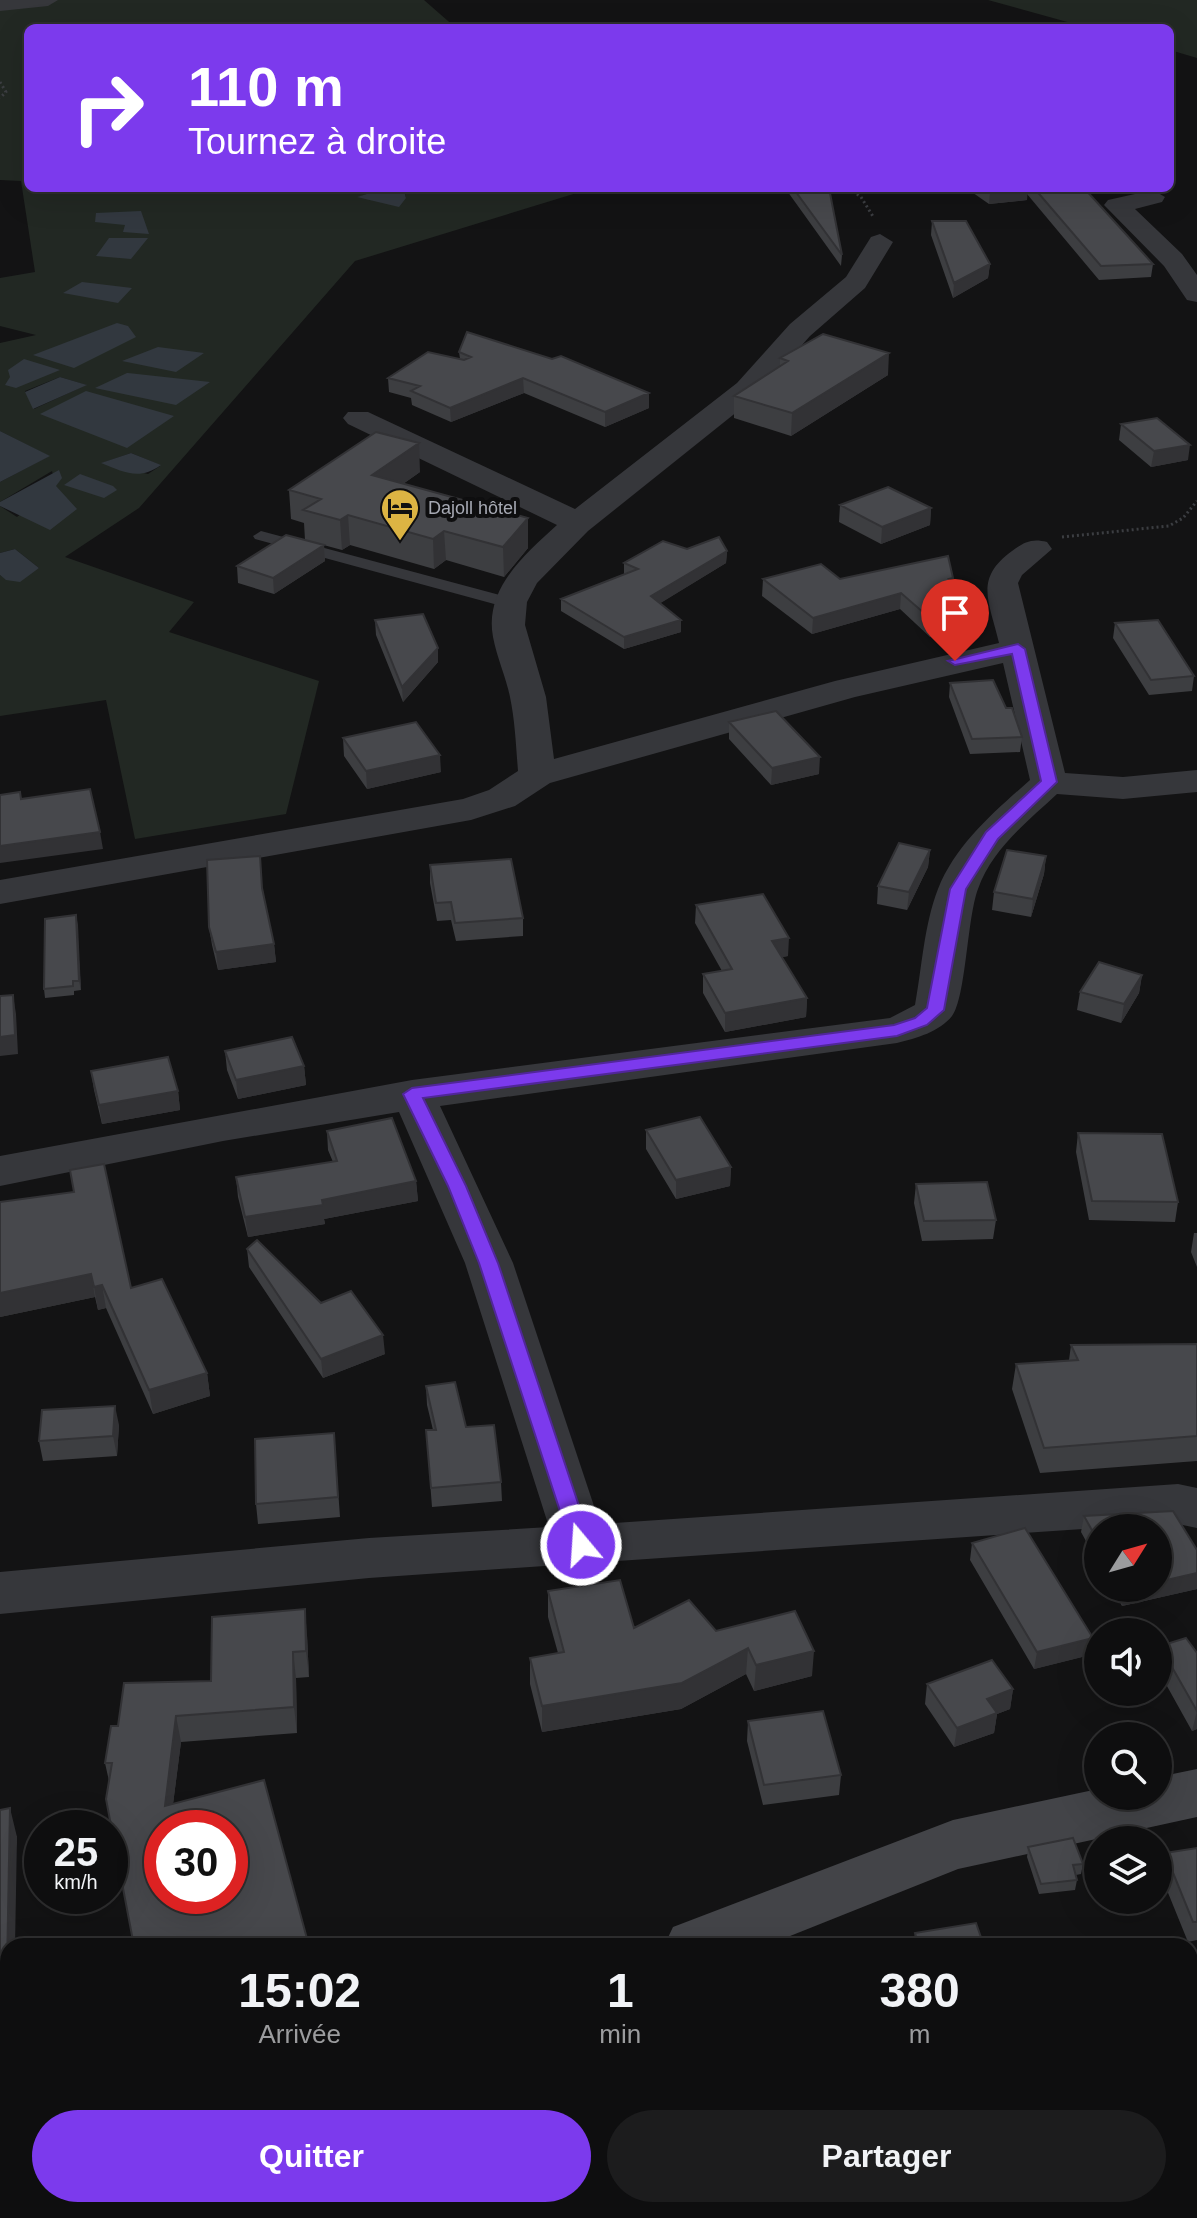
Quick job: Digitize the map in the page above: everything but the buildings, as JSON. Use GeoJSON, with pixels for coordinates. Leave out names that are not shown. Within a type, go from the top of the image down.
{"type":"FeatureCollection","features":[{"type":"Feature","properties":{"kind":"street"},"geometry":{"type":"LineString","coordinates":[[0,5],[48,0]]}},
{"type":"Feature","properties":{"kind":"street"},"geometry":{"type":"LineString","coordinates":[[1153,197],[1117,205],[1185,260],[1197,294]]}},
{"type":"Feature","properties":{"kind":"street"},"geometry":{"type":"LineString","coordinates":[[537,775],[528,699],[510,629],[509,603],[529,569],[579,523],[739,397],[792,338],[854,288],[870,268],[880,242]]}},
{"type":"Feature","properties":{"kind":"street"},"geometry":{"type":"LineString","coordinates":[[358,418],[579,523]]}},
{"type":"Feature","properties":{"kind":"street"},"geometry":{"type":"LineString","coordinates":[[1036,549],[1007,570],[1002,583],[1049,782]]}},
{"type":"Feature","properties":{"kind":"street"},"geometry":{"type":"LineString","coordinates":[[0,892],[471,809],[502,798],[537,775],[847,688],[1018,649]]}},
{"type":"Feature","properties":{"kind":"street"},"geometry":{"type":"LineString","coordinates":[[1049,782],[1104,791],[1158,788],[1197,781]]}},
{"type":"Feature","properties":{"kind":"street"},"geometry":{"type":"LineString","coordinates":[[0,1171],[114,1146],[412,1094],[897,1030],[921,1021],[935,1010],[958,889],[992,836],[1049,782]]}},
{"type":"Feature","properties":{"kind":"street"},"geometry":{"type":"LineString","coordinates":[[412,1094],[457,1186],[489,1263],[581,1545]]}},
{"type":"Feature","properties":{"kind":"street"},"geometry":{"type":"LineString","coordinates":[[0,1593],[369,1558],[911,1520],[1178,1504],[1197,1508]]}},
{"type":"Feature","properties":{"kind":"street"},"geometry":{"type":"LineString","coordinates":[[715,1938],[953,1845],[1197,1793]]}},
{"type":"Feature","properties":{"kind":"lane"},"geometry":{"type":"LineString","coordinates":[[261,536],[509,603]]}},
{"type":"Feature","properties":{"kind":"path"},"geometry":{"type":"LineString","coordinates":[[0,82],[6,92],[0,98]]}},
{"type":"Feature","properties":{"kind":"path"},"geometry":{"type":"LineString","coordinates":[[854,192],[874,218],[880,242]]}},
{"type":"Feature","properties":{"kind":"path"},"geometry":{"type":"LineString","coordinates":[[1036,549],[1065,535],[1094,528],[1166,528],[1183,519],[1197,501]]}},
{"type":"Feature","properties":{"kind":"shaded area"},"geometry":{"type":"Polygon","coordinates":[[[0,0],[424,0],[451,24],[24,24],[24,192],[374,192],[358,197],[406,198],[404,192],[580,192],[355,261],[139,508],[65,557],[194,602],[169,632],[319,681],[286,814],[135,839],[106,700],[0,716],[0,575],[7,580],[39,568],[15,549],[0,553],[0,506],[17,517],[56,486],[52,471],[0,502],[0,482],[49,456],[0,431],[0,343],[36,335],[0,326],[0,278],[35,272],[21,181],[0,180],[0,0]],[[60,377],[25,391],[34,409],[86,385],[60,377]],[[131,453],[102,463],[148,474],[160,465],[131,453]]]}},
{"type":"Feature","properties":{"kind":"shaded area"},"geometry":{"type":"Polygon","coordinates":[[[988,0],[1197,0],[1197,58],[1174,51],[1174,24],[1075,24],[988,0]]]}},
{"type":"Feature","properties":{"kind":"shaded area"},"geometry":{"type":"Polygon","coordinates":[[[373,192],[404,192],[406,198],[399,207],[357,197],[373,192]]]}},
{"type":"Feature","properties":{"kind":"shaded area"},"geometry":{"type":"Polygon","coordinates":[[[141,211],[149,234],[123,232],[125,225],[95,222],[96,213],[141,211]]]}},
{"type":"Feature","properties":{"kind":"shaded area"},"geometry":{"type":"Polygon","coordinates":[[[109,238],[148,238],[131,259],[96,256],[109,238]]]}},
{"type":"Feature","properties":{"kind":"shaded area"},"geometry":{"type":"Polygon","coordinates":[[[82,282],[132,288],[118,303],[63,293],[82,282]]]}},
{"type":"Feature","properties":{"kind":"shaded area"},"geometry":{"type":"Polygon","coordinates":[[[117,323],[128,326],[136,337],[74,368],[33,355],[117,323]]]}},
{"type":"Feature","properties":{"kind":"shaded area"},"geometry":{"type":"Polygon","coordinates":[[[158,347],[204,353],[176,372],[122,361],[158,347]]]}},
{"type":"Feature","properties":{"kind":"shaded area"},"geometry":{"type":"Polygon","coordinates":[[[24,359],[60,370],[16,388],[5,385],[10,377],[8,370],[24,359]]]}},
{"type":"Feature","properties":{"kind":"shaded area"},"geometry":{"type":"Polygon","coordinates":[[[127,373],[210,382],[176,405],[95,388],[127,373]]]}},
{"type":"Feature","properties":{"kind":"shaded area"},"geometry":{"type":"Polygon","coordinates":[[[60,377],[87,385],[33,409],[25,392],[60,377]]]}},
{"type":"Feature","properties":{"kind":"shaded area"},"geometry":{"type":"Polygon","coordinates":[[[86,391],[174,416],[127,448],[40,414],[86,391]]]}},
{"type":"Feature","properties":{"kind":"shaded area"},"geometry":{"type":"Polygon","coordinates":[[[0,431],[50,456],[0,482],[0,431]]]}},
{"type":"Feature","properties":{"kind":"shaded area"},"geometry":{"type":"Polygon","coordinates":[[[131,453],[161,465],[138,474],[101,463],[131,453]]]}},
{"type":"Feature","properties":{"kind":"shaded area"},"geometry":{"type":"Polygon","coordinates":[[[59,470],[62,478],[56,486],[77,509],[50,530],[0,506],[0,502],[59,470]]]}},
{"type":"Feature","properties":{"kind":"shaded area"},"geometry":{"type":"Polygon","coordinates":[[[80,474],[117,490],[104,498],[64,485],[80,474]]]}},
{"type":"Feature","properties":{"kind":"shaded area"},"geometry":{"type":"Polygon","coordinates":[[[15,549],[39,568],[20,582],[6,580],[0,575],[0,553],[15,549]]]}},
{"type":"Feature","properties":{"kind":"place","name":"Dajoll hôtel"},"geometry":{"type":"Point","coordinates":[400,542]}},
{"type":"Feature","properties":{"kind":"route"},"geometry":{"type":"LineString","coordinates":[[581,1545],[489,1263],[457,1186],[412,1094],[897,1030],[921,1021],[935,1010],[958,889],[992,836],[1049,782],[1018,649],[955,661]]}}]}
